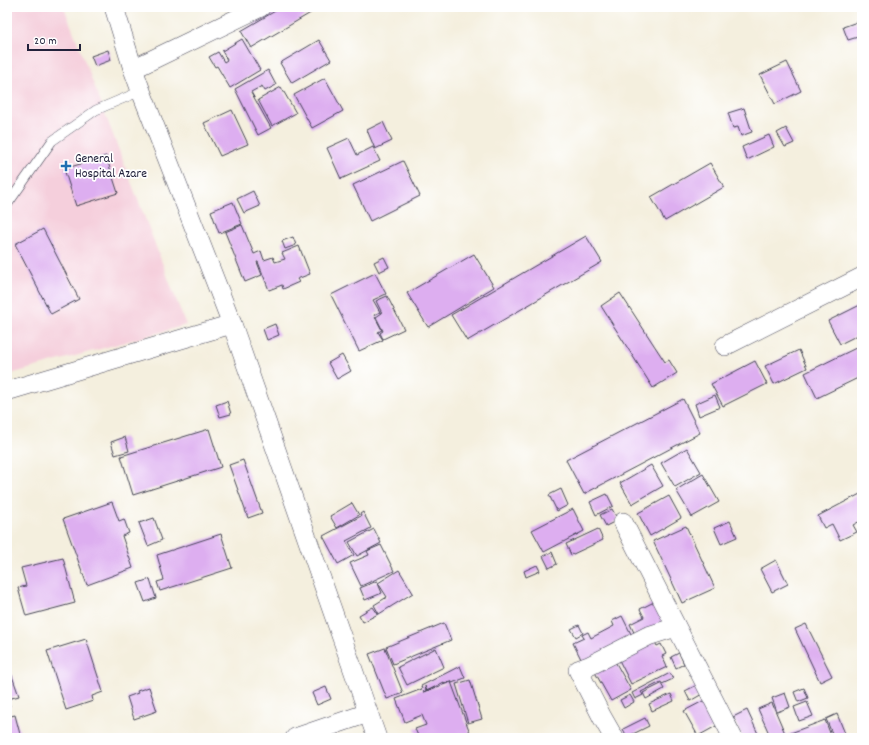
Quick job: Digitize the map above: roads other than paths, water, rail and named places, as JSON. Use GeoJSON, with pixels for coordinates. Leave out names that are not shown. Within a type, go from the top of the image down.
{"type":"FeatureCollection","features":[{"type":"Feature","properties":{"kind":"street"},"geometry":{"type":"LineString","coordinates":[[114,7],[141,91],[232,324],[377,738]]}},
{"type":"Feature","properties":{"kind":"street"},"geometry":{"type":"LineString","coordinates":[[133,69],[261,7]]}},
{"type":"Feature","properties":{"kind":"street"},"geometry":{"type":"LineString","coordinates":[[725,346],[862,277]]}},
{"type":"Feature","properties":{"kind":"street"},"geometry":{"type":"LineString","coordinates":[[7,391],[232,324]]}},
{"type":"Feature","properties":{"kind":"street"},"geometry":{"type":"LineString","coordinates":[[623,522],[733,738]]}},
{"type":"Feature","properties":{"kind":"street"},"geometry":{"type":"LineString","coordinates":[[614,738],[578,670],[648,636],[676,627]]}},
{"type":"Feature","properties":{"kind":"street"},"geometry":{"type":"LineString","coordinates":[[295,738],[368,713]]}},
{"type":"Feature","properties":{"kind":"lane"},"geometry":{"type":"LineString","coordinates":[[7,204],[52,141],[96,110],[141,91]]}},
{"type":"Feature","properties":{"kind":"place","name":"General Hospital Azare"},"geometry":{"type":"Point","coordinates":[66,166]}}]}
